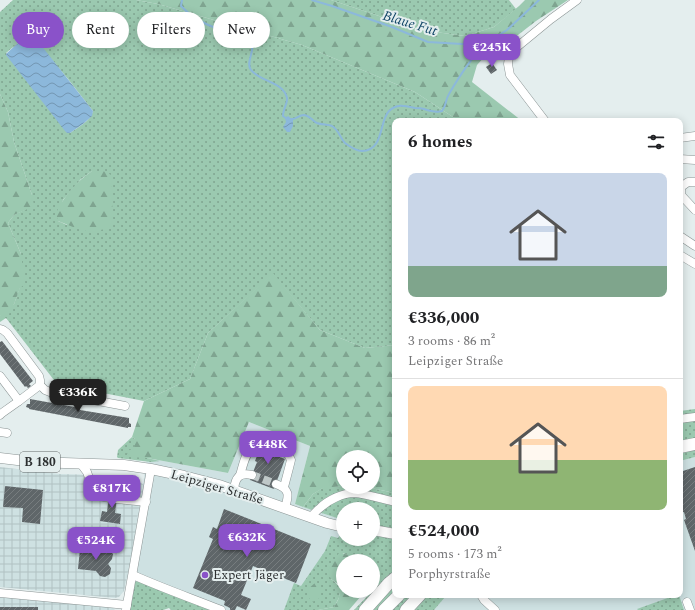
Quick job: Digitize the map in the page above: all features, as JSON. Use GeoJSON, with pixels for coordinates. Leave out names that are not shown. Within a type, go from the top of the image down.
{"type":"FeatureCollection","features":[{"type":"Feature","properties":{"kind":"highway"},"geometry":{"type":"LineString","coordinates":[[683,438],[695,435]]}},
{"type":"Feature","properties":{"kind":"highway"},"geometry":{"type":"LineString","coordinates":[[683,446],[695,444]]}},
{"type":"Feature","properties":{"kind":"highway"},"geometry":{"type":"LineString","coordinates":[[365,610],[392,580]]}},
{"type":"Feature","properties":{"kind":"highway"},"geometry":{"type":"LineString","coordinates":[[384,610],[396,598]]}},
{"type":"Feature","properties":{"kind":"highway"},"geometry":{"type":"LineString","coordinates":[[406,610],[417,598]]}},
{"type":"Feature","properties":{"kind":"main road","name":"Leipziger Straße"},"geometry":{"type":"LineString","coordinates":[[0,458],[34,462],[124,465],[152,469],[192,478],[234,490],[311,518],[336,525]]}},
{"type":"Feature","properties":{"kind":"main road"},"geometry":{"type":"LineString","coordinates":[[380,532],[392,535]]}},
{"type":"Feature","properties":{"kind":"street"},"geometry":{"type":"LineString","coordinates":[[543,118],[510,74],[508,64],[509,57],[517,47],[577,0]]}},
{"type":"Feature","properties":{"kind":"street"},"geometry":{"type":"LineString","coordinates":[[683,138],[695,136]]}},
{"type":"Feature","properties":{"kind":"street"},"geometry":{"type":"LineString","coordinates":[[683,160],[695,160]]}},
{"type":"Feature","properties":{"kind":"street"},"geometry":{"type":"LineString","coordinates":[[683,186],[688,182],[695,182]]}},
{"type":"Feature","properties":{"kind":"street"},"geometry":{"type":"LineString","coordinates":[[683,198],[695,210]]}},
{"type":"Feature","properties":{"kind":"street"},"geometry":{"type":"LineString","coordinates":[[683,238],[695,246]]}},
{"type":"Feature","properties":{"kind":"street"},"geometry":{"type":"LineString","coordinates":[[683,257],[695,264]]}},
{"type":"Feature","properties":{"kind":"street"},"geometry":{"type":"LineString","coordinates":[[0,329],[7,333],[35,372],[40,380],[40,385],[45,390],[125,406]]}},
{"type":"Feature","properties":{"kind":"street"},"geometry":{"type":"LineString","coordinates":[[0,376],[19,401]]}},
{"type":"Feature","properties":{"kind":"street"},"geometry":{"type":"LineString","coordinates":[[0,415],[40,385]]}},
{"type":"Feature","properties":{"kind":"street"},"geometry":{"type":"LineString","coordinates":[[683,419],[695,417]]}},
{"type":"Feature","properties":{"kind":"street"},"geometry":{"type":"LineString","coordinates":[[234,490],[234,481],[240,475],[246,456],[252,447],[267,447],[288,454],[290,460],[289,468],[280,485],[287,492],[288,498],[285,508]]}},
{"type":"Feature","properties":{"kind":"street"},"geometry":{"type":"LineString","coordinates":[[81,464],[87,472],[91,484],[98,496],[146,502]]}},
{"type":"Feature","properties":{"kind":"street"},"geometry":{"type":"LineString","coordinates":[[0,593],[127,608],[152,469]]}},
{"type":"Feature","properties":{"kind":"street"},"geometry":{"type":"LineString","coordinates":[[240,475],[252,475]]}},
{"type":"Feature","properties":{"kind":"street"},"geometry":{"type":"LineString","coordinates":[[311,518],[320,507],[340,495],[348,493],[366,495],[392,501]]}},
{"type":"Feature","properties":{"kind":"street"},"geometry":{"type":"LineString","coordinates":[[133,575],[221,610]]}},
{"type":"Feature","properties":{"kind":"street"},"geometry":{"type":"LineString","coordinates":[[484,598],[495,610]]}},
{"type":"Feature","properties":{"kind":"shaded area"},"geometry":{"type":"Polygon","coordinates":[[[249,422],[310,446],[295,504],[336,518],[336,542],[293,610],[203,610],[126,578],[147,458],[228,473],[249,422]]]}},
{"type":"Feature","properties":{"kind":"shaded area"},"geometry":{"type":"Polygon","coordinates":[[[695,457],[695,610],[434,610],[444,598],[683,598],[683,460],[695,457]]]}},
{"type":"Feature","properties":{"kind":"shaded area"},"geometry":{"type":"Polygon","coordinates":[[[0,467],[60,474],[104,475],[131,478],[143,484],[130,563],[124,591],[119,597],[115,598],[0,587],[0,467]]]}},
{"type":"Feature","properties":{"kind":"shaded area"},"geometry":{"type":"Polygon","coordinates":[[[0,596],[112,607],[115,610],[0,610],[0,596]]]}},
{"type":"Feature","properties":{"kind":"green space"},"geometry":{"type":"Polygon","coordinates":[[[13,0],[136,0],[158,4],[186,12],[137,12],[137,48],[205,48],[205,17],[213,20],[213,48],[270,48],[270,36],[302,45],[415,92],[454,118],[392,118],[392,345],[365,348],[320,330],[273,274],[208,333],[190,379],[144,401],[57,384],[6,318],[0,322],[0,316],[14,304],[20,287],[21,254],[8,223],[14,215],[26,209],[32,195],[14,142],[8,112],[0,94],[0,12],[13,0]],[[12,12],[12,48],[6,53],[70,133],[87,121],[92,115],[93,111],[42,48],[64,48],[64,12],[12,12]],[[92,171],[81,179],[63,200],[58,221],[67,225],[92,171]]]}},
{"type":"Feature","properties":{"kind":"green space"},"geometry":{"type":"Polygon","coordinates":[[[136,0],[331,0],[421,30],[465,36],[494,27],[525,0],[568,0],[536,21],[496,52],[486,55],[477,65],[472,82],[518,118],[454,118],[415,92],[302,45],[270,36],[270,12],[213,12],[213,20],[205,17],[205,12],[186,12],[158,4],[136,0]]]}},
{"type":"Feature","properties":{"kind":"green space"},"geometry":{"type":"Polygon","coordinates":[[[331,0],[509,0],[516,9],[494,27],[465,36],[421,30],[331,0]]]}},
{"type":"Feature","properties":{"kind":"green space"},"geometry":{"type":"Polygon","coordinates":[[[0,94],[8,112],[14,142],[32,195],[34,206],[14,215],[8,223],[21,254],[25,284],[20,288],[9,314],[0,316],[0,94]]]}},
{"type":"Feature","properties":{"kind":"green space"},"geometry":{"type":"Polygon","coordinates":[[[92,171],[104,171],[111,175],[113,222],[105,229],[91,232],[78,229],[58,221],[56,213],[71,190],[80,180],[92,171]]]}},
{"type":"Feature","properties":{"kind":"green space"},"geometry":{"type":"Polygon","coordinates":[[[273,273],[320,330],[365,348],[392,345],[392,492],[380,490],[380,450],[336,450],[336,487],[323,488],[313,494],[303,507],[295,504],[310,446],[249,422],[228,473],[147,458],[131,457],[127,451],[135,448],[135,439],[132,437],[144,401],[190,379],[208,333],[273,273]]]}},
{"type":"Feature","properties":{"kind":"green space"},"geometry":{"type":"Polygon","coordinates":[[[695,409],[695,457],[683,460],[683,411],[695,409]]]}},
{"type":"Feature","properties":{"kind":"green space"},"geometry":{"type":"Polygon","coordinates":[[[132,437],[135,439],[135,448],[147,458],[160,461],[151,462],[118,458],[118,450],[132,437]]]}},
{"type":"Feature","properties":{"kind":"green space"},"geometry":{"type":"Polygon","coordinates":[[[336,486],[336,494],[380,494],[380,490],[392,492],[392,598],[444,598],[434,610],[354,610],[365,598],[380,598],[380,554],[343,553],[336,554],[336,568],[331,579],[336,583],[336,598],[338,598],[334,607],[318,610],[284,610],[294,583],[301,586],[325,551],[331,536],[336,537],[336,546],[380,546],[380,502],[336,502],[336,518],[303,507],[313,494],[324,487],[336,486]]]}},
{"type":"Feature","properties":{"kind":"green space"},"geometry":{"type":"Polygon","coordinates":[[[336,557],[336,583],[331,579],[327,570],[336,557]]]}},
{"type":"Feature","properties":{"kind":"green space"},"geometry":{"type":"Polygon","coordinates":[[[139,580],[211,610],[171,610],[169,608],[163,610],[130,610],[135,582],[139,580]]]}},
{"type":"Feature","properties":{"kind":"green space"},"geometry":{"type":"Polygon","coordinates":[[[315,583],[319,588],[320,598],[312,602],[308,596],[308,590],[315,583]]]}},
{"type":"Feature","properties":{"kind":"green space"},"geometry":{"type":"Polygon","coordinates":[[[339,598],[359,598],[349,610],[318,610],[334,607],[339,598]]]}},
{"type":"Feature","properties":{"kind":"green space"},"geometry":{"type":"Polygon","coordinates":[[[668,598],[680,598],[684,610],[638,610],[637,609],[668,598]]]}},
{"type":"Feature","properties":{"kind":"water"},"geometry":{"type":"Polygon","coordinates":[[[13,48],[43,48],[93,111],[92,116],[70,133],[67,133],[6,54],[13,48]]]}},
{"type":"Feature","properties":{"kind":"water"},"geometry":{"type":"Polygon","coordinates":[[[288,116],[293,120],[293,126],[290,132],[287,132],[283,127],[286,122],[285,118],[288,116]]]}},
{"type":"Feature","properties":{"kind":"building"},"geometry":{"type":"Polygon","coordinates":[[[492,63],[497,70],[491,74],[486,67],[492,63]]]}},
{"type":"Feature","properties":{"kind":"building"},"geometry":{"type":"Polygon","coordinates":[[[2,341],[33,381],[29,384],[31,386],[28,388],[26,386],[25,387],[0,354],[0,342],[2,341]]]}},
{"type":"Feature","properties":{"kind":"building"},"geometry":{"type":"Polygon","coordinates":[[[30,399],[80,408],[80,410],[129,418],[131,427],[128,428],[29,409],[26,407],[27,404],[30,404],[30,399]]]}},
{"type":"Feature","properties":{"kind":"building"},"geometry":{"type":"Polygon","coordinates":[[[267,433],[277,437],[275,444],[273,443],[269,453],[285,459],[274,489],[250,480],[257,462],[255,461],[259,450],[262,451],[267,433]]]}},
{"type":"Feature","properties":{"kind":"building"},"geometry":{"type":"Polygon","coordinates":[[[695,467],[695,551],[684,520],[686,519],[683,512],[683,471],[695,467]]]}},
{"type":"Feature","properties":{"kind":"building"},"geometry":{"type":"Polygon","coordinates":[[[5,486],[43,490],[40,524],[22,522],[23,508],[3,507],[5,486]]]}},
{"type":"Feature","properties":{"kind":"building"},"geometry":{"type":"Polygon","coordinates":[[[110,488],[118,490],[115,513],[121,514],[120,524],[100,521],[102,511],[107,512],[110,488]]]}},
{"type":"Feature","properties":{"kind":"building"},"geometry":{"type":"Polygon","coordinates":[[[224,509],[311,544],[296,583],[253,566],[241,595],[251,599],[246,610],[237,606],[235,610],[230,610],[230,608],[224,605],[225,601],[193,588],[213,539],[209,537],[213,527],[217,529],[224,509]]]}},
{"type":"Feature","properties":{"kind":"building"},"geometry":{"type":"Polygon","coordinates":[[[103,548],[109,549],[113,554],[112,559],[108,564],[111,568],[110,574],[105,577],[100,576],[96,571],[78,569],[80,549],[98,552],[103,548]]]}},
{"type":"Feature","properties":{"kind":"building"},"geometry":{"type":"Polygon","coordinates":[[[0,607],[38,607],[38,610],[0,610],[0,607]]]}},
{"type":"Feature","properties":{"kind":"waterway"},"geometry":{"type":"LineString","coordinates":[[182,0],[181,6],[189,14],[215,28],[241,35],[251,42],[252,50],[249,66],[255,74],[281,88],[285,93],[287,100],[283,116],[287,119],[293,119],[304,115],[308,116],[317,123],[332,126],[345,143],[360,151],[369,150],[378,141],[386,116],[392,108],[405,106],[422,108],[433,112],[442,111],[445,107],[448,96],[462,73],[486,43]]}},
{"type":"Feature","properties":{"kind":"waterway","name":"Blaue Fut"},"geometry":{"type":"LineString","coordinates":[[312,0],[392,27],[428,42],[462,44],[486,43],[507,30],[539,0]]}},
{"type":"Feature","properties":{"kind":"waterway"},"geometry":{"type":"LineString","coordinates":[[492,39],[492,57]]}},
{"type":"Feature","properties":{"kind":"tunnel"},"geometry":{"type":"LineString","coordinates":[[252,475],[276,484]]}},
{"type":"Feature","properties":{"kind":"place","name":"Expert Jäger"},"geometry":{"type":"Point","coordinates":[205,575]}}]}
